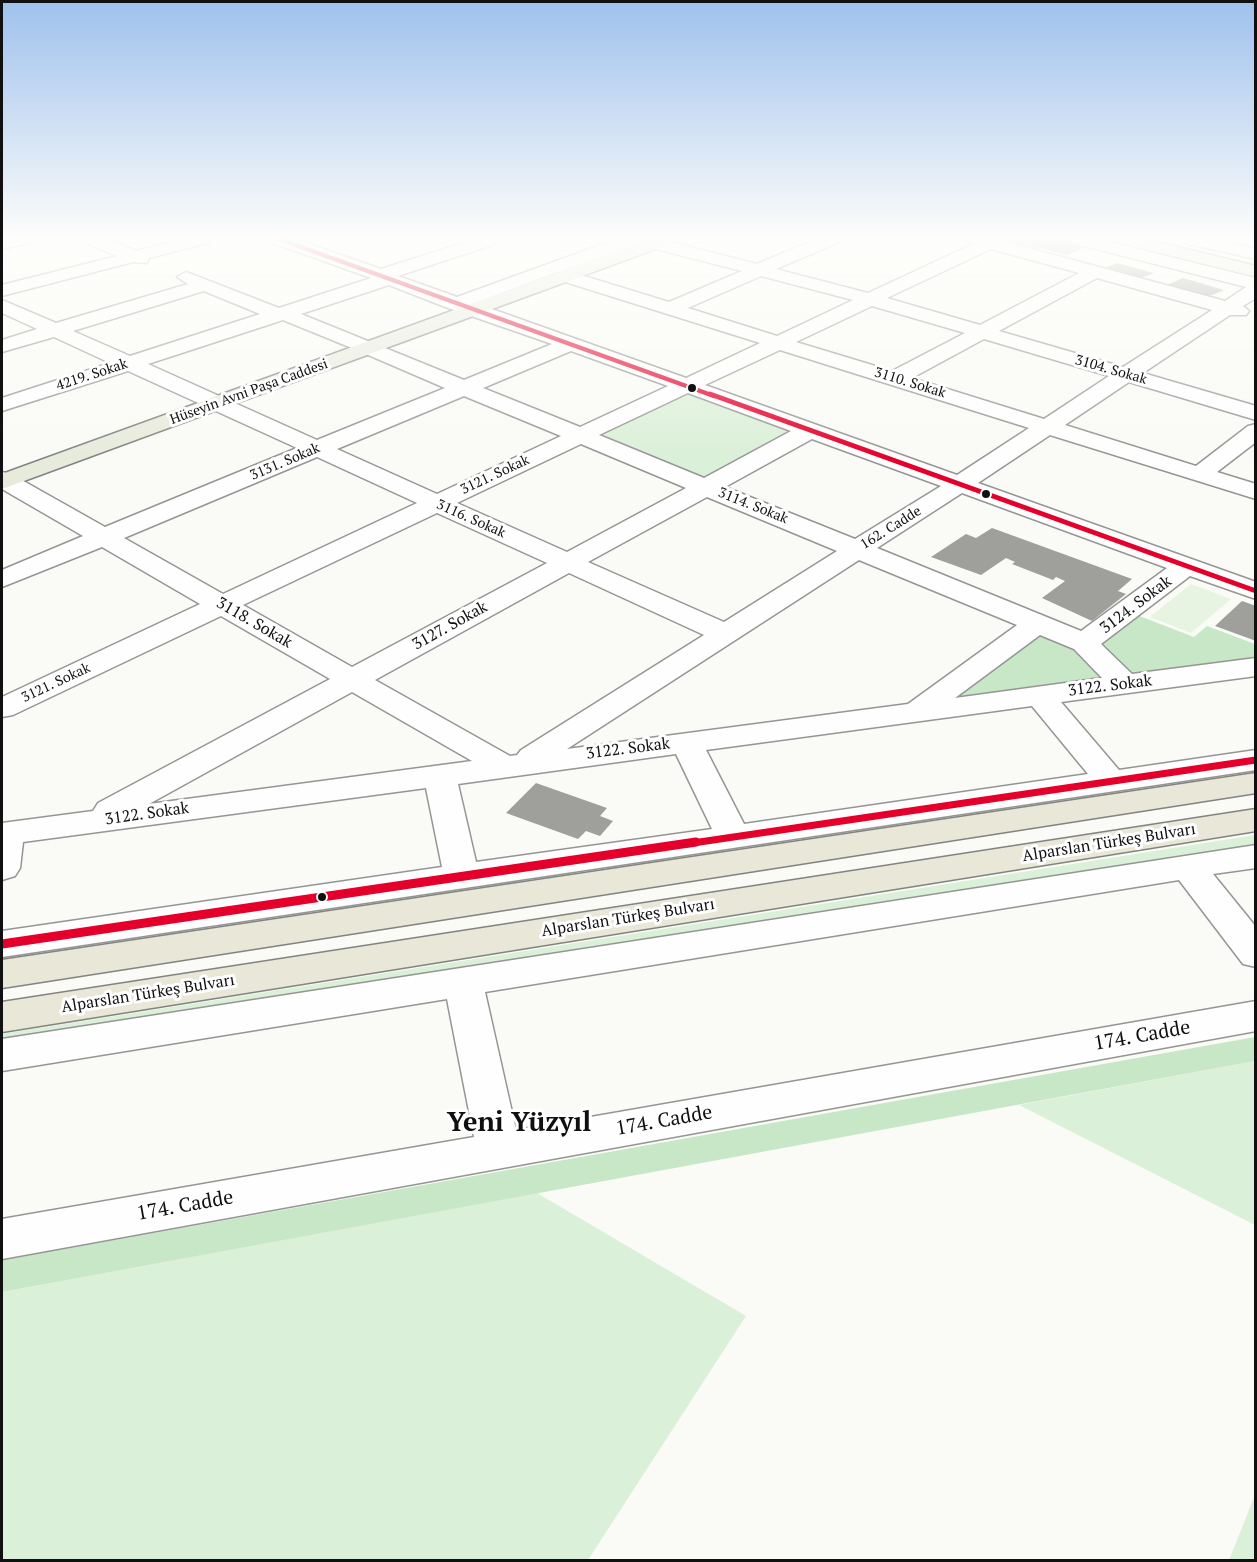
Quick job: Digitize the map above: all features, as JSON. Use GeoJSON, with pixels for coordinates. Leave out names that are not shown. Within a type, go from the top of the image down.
{"type":"FeatureCollection","features":[{"type":"Feature","properties":{"kind":"highway"},"geometry":{"type":"LineString","coordinates":[[2,974],[1256,783]]}},
{"type":"Feature","properties":{"kind":"highway","name":"Alparslan Türkeş Bulvarı"},"geometry":{"type":"LineString","coordinates":[[2,1017],[1256,820]]}},
{"type":"Feature","properties":{"kind":"main road","name":"Hüseyin Avni Paşa Caddesi"},"geometry":{"type":"LineString","coordinates":[[3,481],[368,348],[448,312]]}},
{"type":"Feature","properties":{"kind":"street","name":"3116. Sokak"},"geometry":{"type":"LineString","coordinates":[[15,312],[726,633]]}},
{"type":"Feature","properties":{"kind":"street"},"geometry":{"type":"LineString","coordinates":[[2,346],[115,312]]}},
{"type":"Feature","properties":{"kind":"street","name":"3114. Sokak"},"geometry":{"type":"LineString","coordinates":[[275,312],[1084,643],[1125,684]]}},
{"type":"Feature","properties":{"kind":"street","name":"4219. Sokak"},"geometry":{"type":"LineString","coordinates":[[2,405],[287,312]]}},
{"type":"Feature","properties":{"kind":"street"},"geometry":{"type":"LineString","coordinates":[[486,312],[568,345],[1256,591]]}},
{"type":"Feature","properties":{"kind":"street","name":"3110. Sokak"},"geometry":{"type":"LineString","coordinates":[[679,312],[1256,492]]}},
{"type":"Feature","properties":{"kind":"street","name":"3121. Sokak"},"geometry":{"type":"LineString","coordinates":[[2,708],[842,312]]}},
{"type":"Feature","properties":{"kind":"street","name":"3104. Sokak"},"geometry":{"type":"LineString","coordinates":[[913,312],[1256,413]]}},
{"type":"Feature","properties":{"kind":"street"},"geometry":{"type":"LineString","coordinates":[[896,378],[1016,312]]}},
{"type":"Feature","properties":{"kind":"street","name":"162. Cadde"},"geometry":{"type":"LineString","coordinates":[[513,764],[726,633],[960,484],[1221,312]]}},
{"type":"Feature","properties":{"kind":"street","name":"3131. Sokak"},"geometry":{"type":"LineString","coordinates":[[2,579],[568,345]]}},
{"type":"Feature","properties":{"kind":"street","name":"3127. Sokak"},"geometry":{"type":"LineString","coordinates":[[91,822],[809,431]]}},
{"type":"Feature","properties":{"kind":"street"},"geometry":{"type":"LineString","coordinates":[[1200,474],[1256,431]]}},
{"type":"Feature","properties":{"kind":"street","name":"3118. Sokak"},"geometry":{"type":"LineString","coordinates":[[3,481],[352,679],[513,764]]}},
{"type":"Feature","properties":{"kind":"street","name":"3124. Sokak"},"geometry":{"type":"LineString","coordinates":[[1084,643],[1187,566]]}},
{"type":"Feature","properties":{"kind":"street"},"geometry":{"type":"LineString","coordinates":[[918,711],[1037,624]]}},
{"type":"Feature","properties":{"kind":"street","name":"3122. Sokak"},"geometry":{"type":"LineString","coordinates":[[4,833],[1256,667]]}},
{"type":"Feature","properties":{"kind":"street"},"geometry":{"type":"LineString","coordinates":[[1039,695],[1111,781]]}},
{"type":"Feature","properties":{"kind":"street"},"geometry":{"type":"LineString","coordinates":[[686,741],[733,837]]}},
{"type":"Feature","properties":{"kind":"street"},"geometry":{"type":"LineString","coordinates":[[2,944],[1256,760]]}},
{"type":"Feature","properties":{"kind":"street"},"geometry":{"type":"LineString","coordinates":[[439,774],[462,877]]}},
{"type":"Feature","properties":{"kind":"street"},"geometry":{"type":"LineString","coordinates":[[2,868],[4,833]]}},
{"type":"Feature","properties":{"kind":"street"},"geometry":{"type":"LineString","coordinates":[[2,1055],[1256,856]]}},
{"type":"Feature","properties":{"kind":"street"},"geometry":{"type":"LineString","coordinates":[[1188,867],[1256,954]]}},
{"type":"Feature","properties":{"kind":"street"},"geometry":{"type":"LineString","coordinates":[[464,982],[499,1151]]}},
{"type":"Feature","properties":{"kind":"street","name":"174. Cadde"},"geometry":{"type":"LineString","coordinates":[[2,1239],[1256,1016]]}},
{"type":"Feature","properties":{"kind":"green space"},"geometry":{"type":"Polygon","coordinates":[[[684,391],[797,432],[705,480],[593,435],[684,391]]]}},
{"type":"Feature","properties":{"kind":"green space"},"geometry":{"type":"Polygon","coordinates":[[[1191,584],[1231,599],[1191,633],[1150,617],[1191,584]]]}},
{"type":"Feature","properties":{"kind":"green space"},"geometry":{"type":"Polygon","coordinates":[[[1137,615],[1194,637],[1207,626],[1255,644],[1255,658],[1129,674],[1100,644],[1137,615]]]}},
{"type":"Feature","properties":{"kind":"green space"},"geometry":{"type":"Polygon","coordinates":[[[1038,633],[1075,649],[1103,678],[960,698],[954,694],[1038,633]]]}},
{"type":"Feature","properties":{"kind":"green space"},"geometry":{"type":"Polygon","coordinates":[[[1255,835],[1255,844],[2,1045],[2,1034],[1255,835]]]}},
{"type":"Feature","properties":{"kind":"green space"},"geometry":{"type":"Polygon","coordinates":[[[1255,1037],[1255,1061],[2,1292],[2,1260],[1255,1037]]]}},
{"type":"Feature","properties":{"kind":"green space"},"geometry":{"type":"Polygon","coordinates":[[[1255,1061],[1255,1225],[1019,1105],[1255,1061]]]}},
{"type":"Feature","properties":{"kind":"green space"},"geometry":{"type":"Polygon","coordinates":[[[537,1193],[746,1316],[588,1560],[2,1560],[2,1292],[537,1193]]]}},
{"type":"Feature","properties":{"kind":"green space"},"geometry":{"type":"Polygon","coordinates":[[[1255,1495],[1255,1560],[1229,1560],[1255,1495]]]}},
{"type":"Feature","properties":{"kind":"building"},"geometry":{"type":"Polygon","coordinates":[[[992,528],[1132,579],[1118,591],[1126,594],[1092,621],[1042,598],[1065,581],[1056,577],[1053,580],[1012,564],[1015,562],[1006,558],[981,575],[931,557],[966,534],[976,538],[992,528]]]}},
{"type":"Feature","properties":{"kind":"building"},"geometry":{"type":"Polygon","coordinates":[[[1242,601],[1256,606],[1256,641],[1215,626],[1242,601]]]}},
{"type":"Feature","properties":{"kind":"building"},"geometry":{"type":"Polygon","coordinates":[[[536,783],[607,808],[600,816],[613,821],[600,836],[586,831],[578,839],[506,813],[536,783]]]}},
{"type":"Feature","properties":{"kind":"transit line"},"geometry":{"type":"LineString","coordinates":[[481,312],[1256,591]]}},
{"type":"Feature","properties":{"kind":"transit line"},"geometry":{"type":"LineString","coordinates":[[2,944],[1256,760]]}},
{"type":"Feature","properties":{"kind":"district","name":"Yeni Yüzyıl"},"geometry":{"type":"Point","coordinates":[519,1123]}}]}
